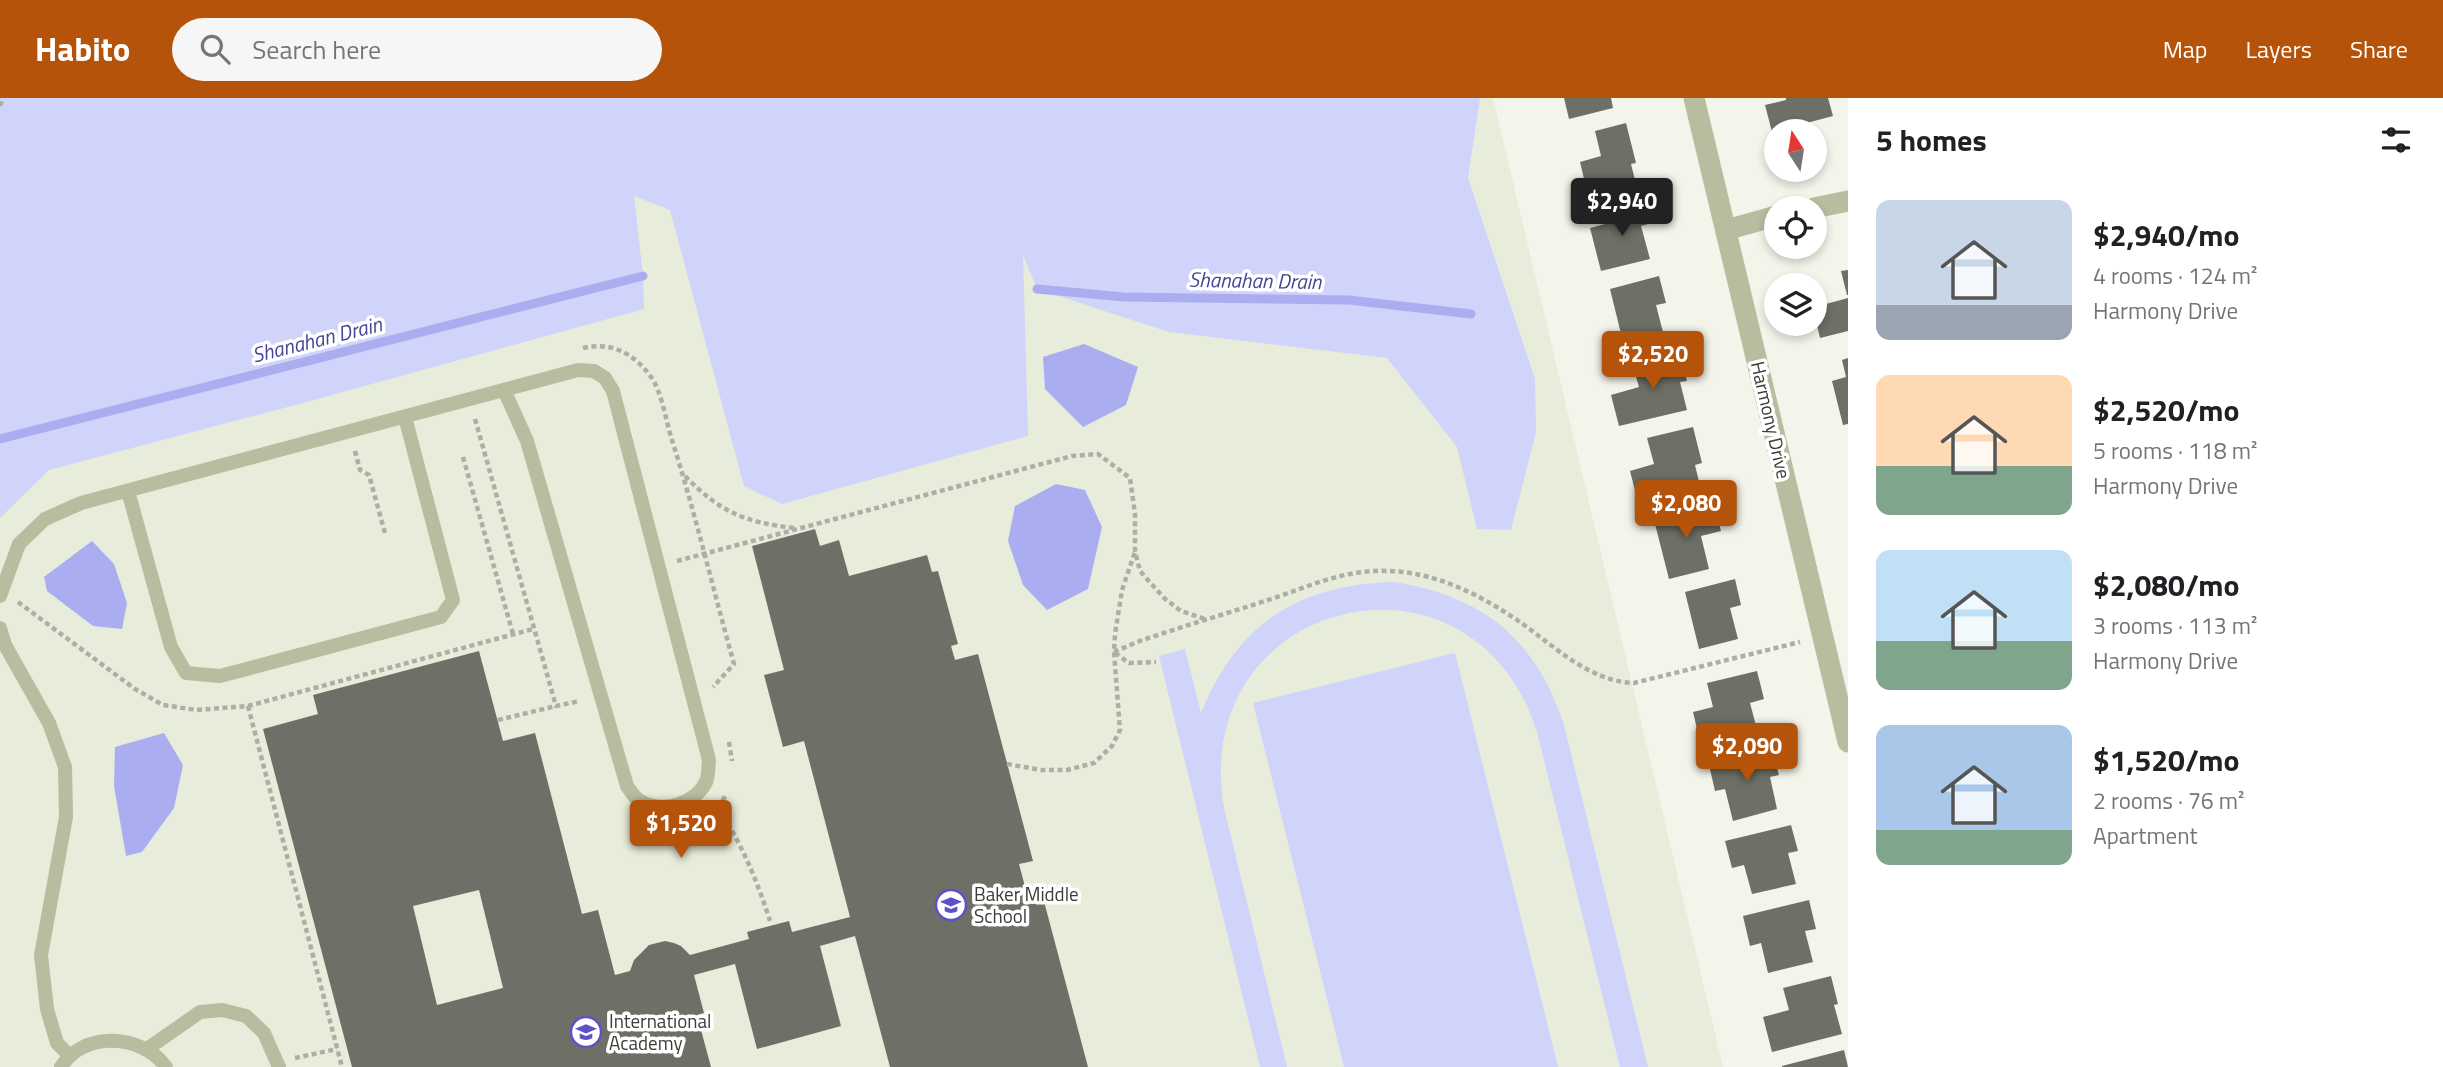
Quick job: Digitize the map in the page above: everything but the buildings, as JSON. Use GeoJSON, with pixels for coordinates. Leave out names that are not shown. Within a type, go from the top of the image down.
{"type":"FeatureCollection","features":[{"type":"Feature","properties":{"kind":"street","name":"Harmony Drive"},"geometry":{"type":"LineString","coordinates":[[1695,98],[1726,230],[1839,666],[1848,742]]}},
{"type":"Feature","properties":{"kind":"street"},"geometry":{"type":"LineString","coordinates":[[1827,205],[1848,201]]}},
{"type":"Feature","properties":{"kind":"street"},"geometry":{"type":"LineString","coordinates":[[1726,230],[1764,219]]}},
{"type":"Feature","properties":{"kind":"lane"},"geometry":{"type":"LineString","coordinates":[[0,596],[19,544],[45,519],[81,503],[578,370],[593,371],[605,378],[614,391],[709,760],[707,780],[698,793],[683,802],[655,807],[639,801],[627,786],[527,441],[504,390]]}},
{"type":"Feature","properties":{"kind":"lane"},"geometry":{"type":"LineString","coordinates":[[128,491],[171,647],[186,673],[220,676],[442,617],[453,600],[405,417]]}},
{"type":"Feature","properties":{"kind":"lane"},"geometry":{"type":"LineString","coordinates":[[0,628],[5,645],[49,723],[65,767],[66,817],[41,955],[47,1009],[57,1043],[65,1062],[82,1048],[103,1041],[126,1041],[147,1049],[166,1067]]}},
{"type":"Feature","properties":{"kind":"lane"},"geometry":{"type":"LineString","coordinates":[[147,1049],[200,1012],[222,1010],[246,1016],[264,1033],[278,1065]]}},
{"type":"Feature","properties":{"kind":"path"},"geometry":{"type":"LineString","coordinates":[[0,106],[3,98]]}},
{"type":"Feature","properties":{"kind":"path"},"geometry":{"type":"LineString","coordinates":[[581,349],[594,345],[609,346],[637,360],[653,380],[683,474],[734,664],[712,685],[715,695]]}},
{"type":"Feature","properties":{"kind":"path"},"geometry":{"type":"LineString","coordinates":[[475,418],[556,706]]}},
{"type":"Feature","properties":{"kind":"path"},"geometry":{"type":"LineString","coordinates":[[355,449],[360,470],[369,475],[385,533]]}},
{"type":"Feature","properties":{"kind":"path"},"geometry":{"type":"LineString","coordinates":[[659,566],[1072,456],[1098,454],[1130,478],[1135,514],[1135,551],[1140,571],[1164,598],[1181,611],[1205,620]]}},
{"type":"Feature","properties":{"kind":"path"},"geometry":{"type":"LineString","coordinates":[[463,457],[513,634]]}},
{"type":"Feature","properties":{"kind":"path"},"geometry":{"type":"LineString","coordinates":[[683,474],[705,496],[735,516],[770,525],[798,528]]}},
{"type":"Feature","properties":{"kind":"path"},"geometry":{"type":"LineString","coordinates":[[1007,764],[1041,770],[1067,770],[1094,764],[1112,746],[1120,730],[1114,652],[1122,590],[1135,551]]}},
{"type":"Feature","properties":{"kind":"path"},"geometry":{"type":"LineString","coordinates":[[1114,652],[1323,580],[1363,571],[1385,570],[1407,571],[1454,584],[1516,620],[1573,662],[1616,682],[1634,683],[1806,640]]}},
{"type":"Feature","properties":{"kind":"path"},"geometry":{"type":"LineString","coordinates":[[1114,652],[1129,663],[1156,662]]}},
{"type":"Feature","properties":{"kind":"path"},"geometry":{"type":"LineString","coordinates":[[498,720],[580,701],[584,713]]}},
{"type":"Feature","properties":{"kind":"path"},"geometry":{"type":"LineString","coordinates":[[248,706],[342,1067]]}},
{"type":"Feature","properties":{"kind":"path"},"geometry":{"type":"LineString","coordinates":[[725,729],[733,754],[732,764]]}},
{"type":"Feature","properties":{"kind":"path"},"geometry":{"type":"LineString","coordinates":[[651,829],[675,832],[702,825],[719,809],[727,791]]}},
{"type":"Feature","properties":{"kind":"path"},"geometry":{"type":"LineString","coordinates":[[719,809],[737,838],[756,878],[770,921]]}},
{"type":"Feature","properties":{"kind":"path"},"geometry":{"type":"LineString","coordinates":[[278,1065],[337,1049]]}},
{"type":"Feature","properties":{"kind":"shaded area"},"geometry":{"type":"Polygon","coordinates":[[[0,98],[1493,98],[1723,1067],[0,1067],[0,98]]]}},
{"type":"Feature","properties":{"kind":"shaded area"},"geometry":{"type":"Polygon","coordinates":[[[0,98],[1480,98],[1468,178],[1535,379],[1536,432],[1511,530],[1477,529],[1457,447],[1387,358],[1169,332],[1037,289],[1023,255],[1028,436],[782,504],[744,486],[670,210],[634,196],[644,309],[49,470],[0,518],[0,98]]]}},
{"type":"Feature","properties":{"kind":"shaded area"},"geometry":{"type":"Polygon","coordinates":[[[1395,582],[1455,598],[1502,626],[1538,668],[1552,694],[1564,725],[1648,1067],[1620,1067],[1537,732],[1504,668],[1456,628],[1400,611],[1343,614],[1290,637],[1249,678],[1224,736],[1224,808],[1287,1067],[1260,1067],[1159,656],[1185,649],[1201,713],[1233,655],[1253,633],[1276,615],[1301,601],[1329,591],[1395,582]]]}},
{"type":"Feature","properties":{"kind":"shaded area"},"geometry":{"type":"Polygon","coordinates":[[[1455,653],[1558,1067],[1344,1067],[1253,703],[1455,653]]]}},
{"type":"Feature","properties":{"kind":"water"},"geometry":{"type":"Polygon","coordinates":[[[1084,344],[1138,367],[1126,405],[1083,427],[1045,389],[1043,357],[1084,344]]]}},
{"type":"Feature","properties":{"kind":"water"},"geometry":{"type":"Polygon","coordinates":[[[1056,484],[1085,490],[1102,527],[1088,589],[1047,610],[1023,585],[1008,541],[1015,506],[1056,484]]]}},
{"type":"Feature","properties":{"kind":"water"},"geometry":{"type":"Polygon","coordinates":[[[92,541],[114,564],[127,603],[122,629],[93,626],[47,591],[44,577],[92,541]]]}},
{"type":"Feature","properties":{"kind":"water"},"geometry":{"type":"Polygon","coordinates":[[[164,733],[183,765],[174,808],[142,852],[126,856],[114,786],[115,747],[164,733]]]}},
{"type":"Feature","properties":{"kind":"waterway","name":"Shanahan Drain"},"geometry":{"type":"LineString","coordinates":[[0,439],[643,276]]}},
{"type":"Feature","properties":{"kind":"waterway","name":"Shanahan Drain"},"geometry":{"type":"LineString","coordinates":[[1037,289],[1124,297],[1349,300],[1471,314]]}},
{"type":"Feature","properties":{"kind":"place","name":"Baker Middle School"},"geometry":{"type":"Point","coordinates":[951,905]}},
{"type":"Feature","properties":{"kind":"place","name":"International Academy"},"geometry":{"type":"Point","coordinates":[586,1032]}}]}
